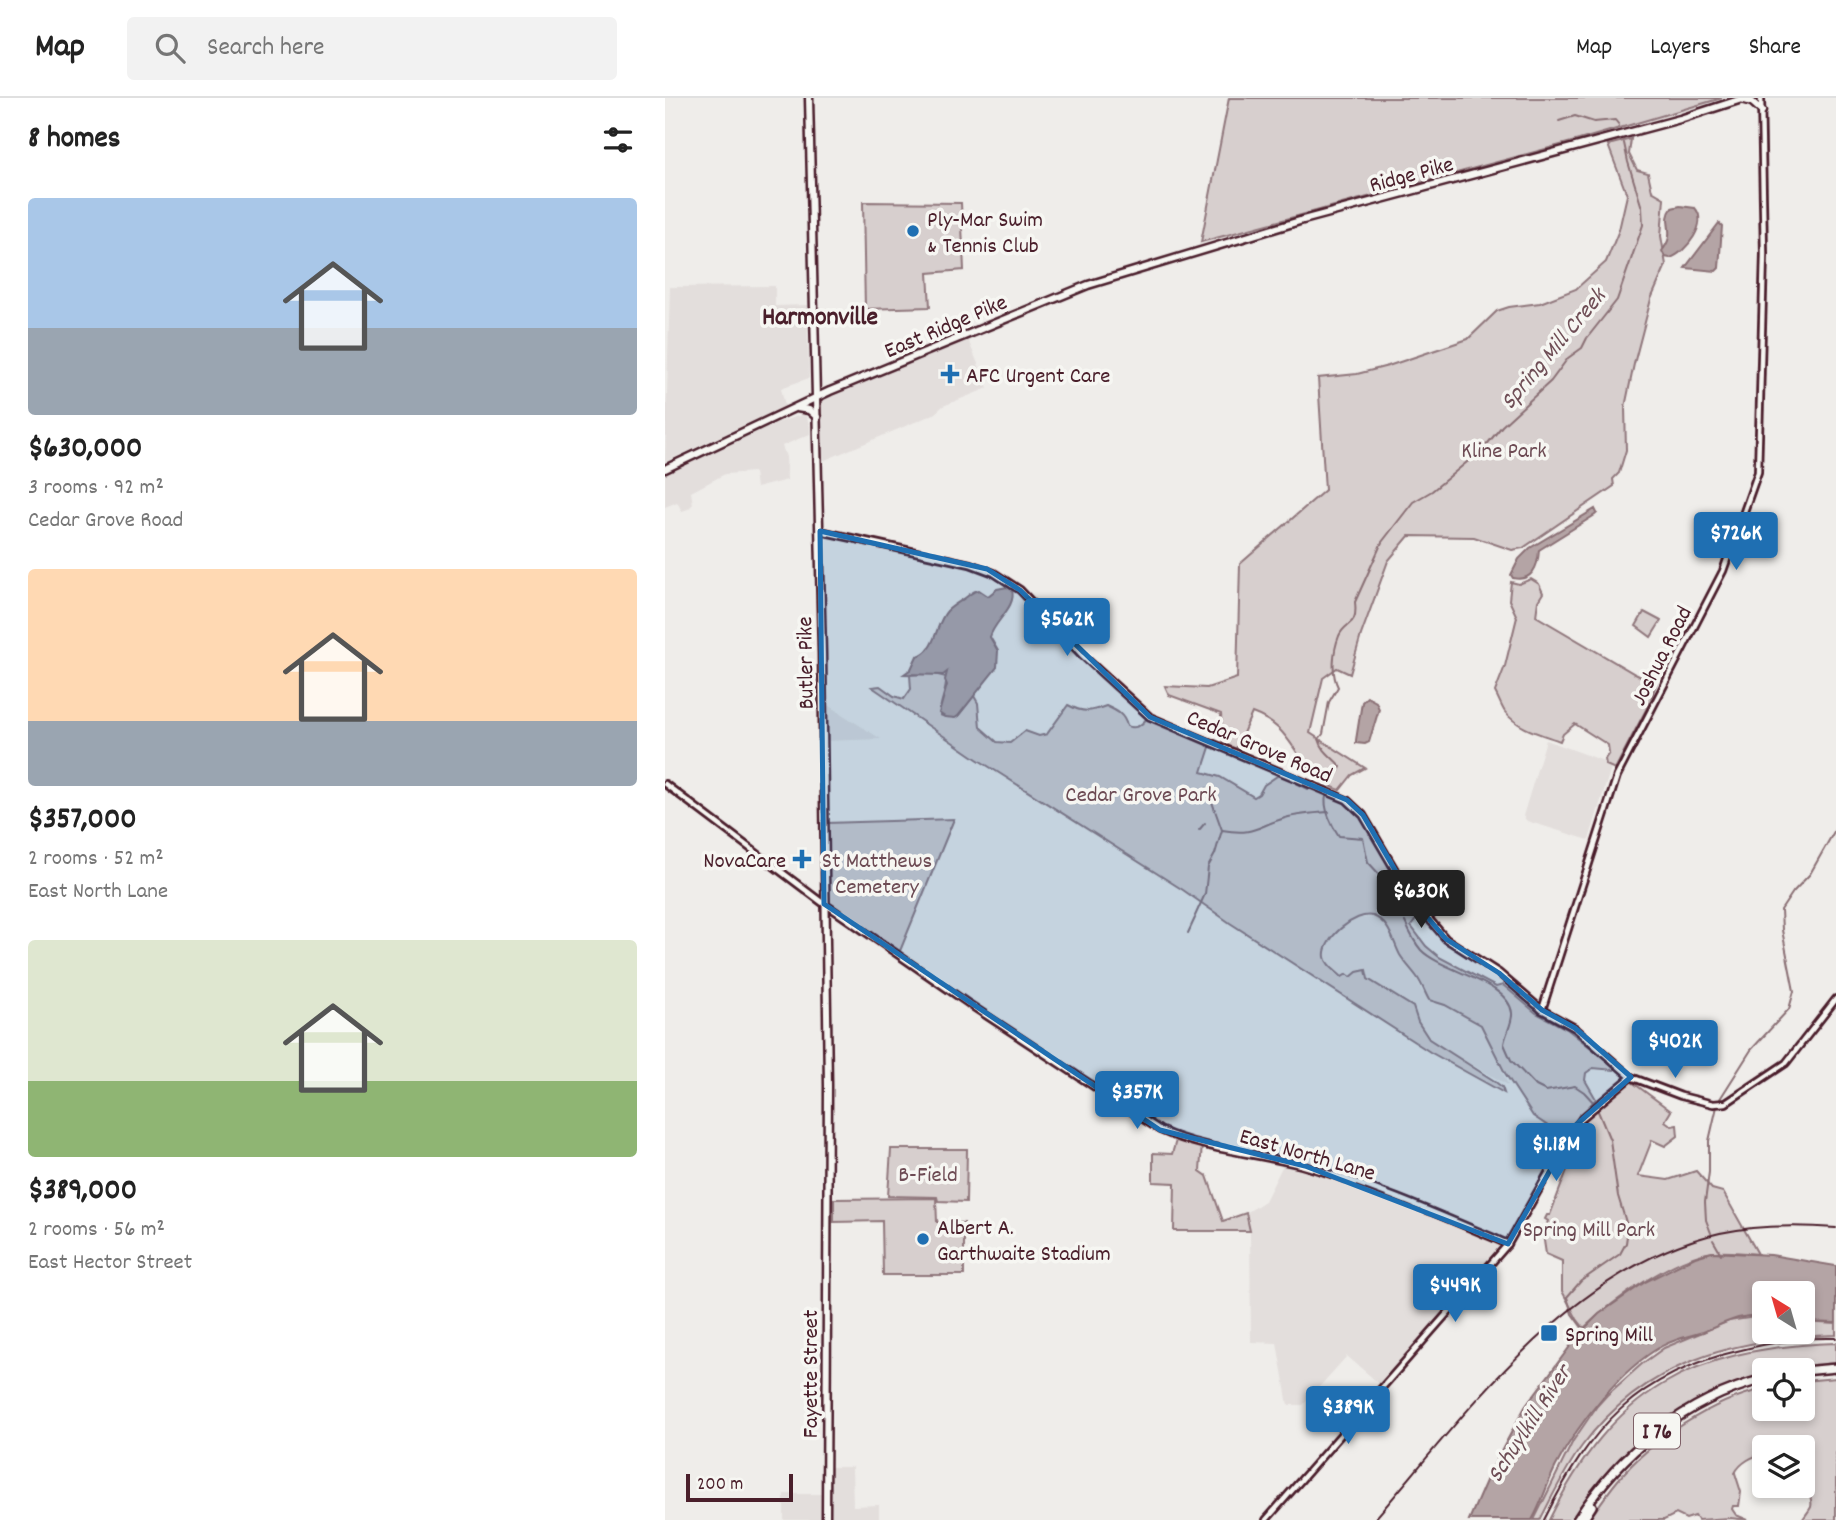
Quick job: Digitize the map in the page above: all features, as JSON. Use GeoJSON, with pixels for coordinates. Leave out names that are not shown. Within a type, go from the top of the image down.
{"type":"FeatureCollection","features":[{"type":"Feature","properties":{"kind":"highway"},"geometry":{"type":"LineString","coordinates":[[1815,1372],[1836,1370]]}},
{"type":"Feature","properties":{"kind":"highway","name":"I 76"},"geometry":{"type":"LineString","coordinates":[[1577,1520],[1620,1464],[1668,1423],[1716,1396],[1752,1385]]}},
{"type":"Feature","properties":{"kind":"highway","name":"I 76"},"geometry":{"type":"LineString","coordinates":[[1583,1520],[1608,1484],[1658,1436],[1696,1410],[1752,1386]]}},
{"type":"Feature","properties":{"kind":"main road","name":"Butler Pike"},"geometry":{"type":"LineString","coordinates":[[809,98],[820,531],[828,1085],[827,1228]]}},
{"type":"Feature","properties":{"kind":"main road"},"geometry":{"type":"LineString","coordinates":[[1743,99],[1752,102],[1762,111]]}},
{"type":"Feature","properties":{"kind":"main road","name":"Ridge Pike"},"geometry":{"type":"LineString","coordinates":[[1088,285],[1253,234],[1680,119],[1743,99]]}},
{"type":"Feature","properties":{"kind":"main road","name":"East Ridge Pike"},"geometry":{"type":"LineString","coordinates":[[665,469],[815,398],[1088,285]]}},
{"type":"Feature","properties":{"kind":"main road"},"geometry":{"type":"LineString","coordinates":[[796,408],[809,410],[817,417]]}},
{"type":"Feature","properties":{"kind":"main road","name":"Fayette Street"},"geometry":{"type":"LineString","coordinates":[[826,1520],[827,1228]]}},
{"type":"Feature","properties":{"kind":"street","name":"Joshua Road"},"geometry":{"type":"LineString","coordinates":[[1542,1010],[1617,776],[1723,571],[1758,472],[1764,254],[1761,98]]}},
{"type":"Feature","properties":{"kind":"street","name":"Cedar Grove Road"},"geometry":{"type":"LineString","coordinates":[[820,531],[969,564],[1002,576],[1020,590],[1082,655],[1150,717],[1347,800],[1363,815],[1412,899],[1446,939],[1499,973],[1542,1010],[1575,1028],[1631,1077]]}},
{"type":"Feature","properties":{"kind":"street","name":"East North Lane"},"geometry":{"type":"LineString","coordinates":[[665,784],[824,904],[968,1004],[1160,1130],[1190,1141],[1305,1166],[1420,1207],[1508,1244]]}},
{"type":"Feature","properties":{"kind":"street"},"geometry":{"type":"LineString","coordinates":[[1266,1520],[1508,1244],[1576,1125],[1589,1110],[1631,1077],[1681,1096],[1713,1104],[1726,1103],[1784,1064],[1836,999]]}},
{"type":"Feature","properties":{"kind":"highlighted area"},"geometry":{"type":"Polygon","coordinates":[[[820,531],[987,569],[1020,590],[1150,717],[1347,800],[1363,815],[1412,899],[1446,939],[1499,973],[1542,1010],[1575,1028],[1631,1077],[1576,1125],[1508,1244],[1305,1166],[1160,1130],[824,904],[820,531]]]}},
{"type":"Feature","properties":{"kind":"shaded area"},"geometry":{"type":"Polygon","coordinates":[[[775,286],[775,306],[807,305],[809,378],[781,388],[785,406],[665,462],[670,287],[775,286]]]}},
{"type":"Feature","properties":{"kind":"shaded area"},"geometry":{"type":"Polygon","coordinates":[[[966,335],[988,388],[818,463],[816,398],[966,335]]]}},
{"type":"Feature","properties":{"kind":"shaded area"},"geometry":{"type":"Polygon","coordinates":[[[805,414],[810,434],[782,446],[786,457],[787,480],[756,488],[754,472],[725,474],[691,492],[693,504],[688,509],[682,511],[677,502],[665,507],[665,474],[769,425],[805,414]]]}},
{"type":"Feature","properties":{"kind":"shaded area"},"geometry":{"type":"Polygon","coordinates":[[[823,702],[881,739],[823,741],[823,702]]]}},
{"type":"Feature","properties":{"kind":"shaded area"},"geometry":{"type":"Polygon","coordinates":[[[1546,740],[1612,764],[1589,840],[1527,821],[1523,816],[1546,740]]]}},
{"type":"Feature","properties":{"kind":"shaded area"},"geometry":{"type":"Polygon","coordinates":[[[1393,916],[1422,991],[1482,1025],[1508,1085],[1422,1037],[1339,978],[1326,962],[1320,947],[1346,919],[1393,916]]]}},
{"type":"Feature","properties":{"kind":"shaded area"},"geometry":{"type":"Polygon","coordinates":[[[1285,1161],[1374,1190],[1508,1244],[1383,1387],[1347,1356],[1303,1405],[1288,1405],[1277,1343],[1251,1342],[1250,1231],[1246,1213],[1265,1201],[1285,1161]]]}},
{"type":"Feature","properties":{"kind":"shaded area"},"geometry":{"type":"Polygon","coordinates":[[[826,1467],[852,1467],[853,1506],[879,1505],[879,1520],[784,1520],[784,1494],[826,1494],[826,1467]]]}},
{"type":"Feature","properties":{"kind":"green space"},"geometry":{"type":"Polygon","coordinates":[[[1229,98],[1722,98],[1579,140],[1201,242],[1229,98]]]}},
{"type":"Feature","properties":{"kind":"green space","name":"Kline Park"},"geometry":{"type":"Polygon","coordinates":[[[1631,139],[1629,154],[1637,170],[1648,173],[1652,191],[1664,198],[1661,236],[1666,265],[1651,299],[1634,364],[1625,407],[1626,450],[1619,473],[1613,479],[1614,486],[1523,548],[1512,550],[1474,537],[1409,536],[1388,561],[1350,674],[1337,668],[1323,678],[1310,733],[1365,768],[1352,775],[1340,790],[1316,776],[1273,724],[1252,713],[1235,751],[1223,746],[1221,714],[1169,695],[1165,686],[1207,688],[1237,678],[1240,564],[1325,490],[1318,378],[1357,374],[1388,366],[1468,339],[1497,311],[1540,303],[1576,289],[1606,262],[1619,230],[1627,195],[1608,145],[1631,139]]]}},
{"type":"Feature","properties":{"kind":"green space","name":"Ply-Mar Swim & Tennis Club"},"geometry":{"type":"Polygon","coordinates":[[[863,202],[961,203],[964,270],[928,273],[930,307],[865,309],[863,202]]]}},
{"type":"Feature","properties":{"kind":"green space"},"geometry":{"type":"Polygon","coordinates":[[[1531,579],[1539,584],[1543,593],[1538,601],[1536,616],[1656,684],[1650,702],[1615,769],[1606,765],[1608,745],[1575,724],[1563,734],[1560,741],[1530,730],[1510,718],[1495,692],[1505,666],[1517,617],[1509,600],[1511,582],[1519,584],[1531,579]]]}},
{"type":"Feature","properties":{"kind":"green space"},"geometry":{"type":"Polygon","coordinates":[[[1644,612],[1661,621],[1651,637],[1636,626],[1644,612]]]}},
{"type":"Feature","properties":{"kind":"green space","name":"Cedar Grove Park"},"geometry":{"type":"Polygon","coordinates":[[[930,673],[946,677],[940,715],[958,716],[974,696],[978,703],[980,727],[997,742],[1010,743],[1025,731],[1039,736],[1047,734],[1068,705],[1087,711],[1106,706],[1119,713],[1127,726],[1137,727],[1149,716],[1212,741],[1202,772],[1220,777],[1254,797],[1264,785],[1283,772],[1308,789],[1311,785],[1347,800],[1357,808],[1401,881],[1399,882],[1419,916],[1411,926],[1426,946],[1439,957],[1496,987],[1503,985],[1536,1013],[1567,1029],[1615,1067],[1614,1070],[1593,1068],[1586,1073],[1585,1080],[1596,1099],[1566,1131],[1551,1128],[1533,1116],[1505,1073],[1481,1025],[1445,1005],[1429,1000],[1379,919],[1366,916],[1341,928],[1329,942],[1325,957],[1327,963],[1342,977],[1347,974],[1351,977],[1366,970],[1368,979],[1413,1007],[1418,1022],[1429,1039],[1493,1080],[1502,1087],[1504,1093],[1430,1052],[977,759],[872,687],[880,686],[894,696],[904,699],[911,689],[910,675],[930,673]]]}},
{"type":"Feature","properties":{"kind":"green space","name":"St Matthews Cemetery"},"geometry":{"type":"Polygon","coordinates":[[[954,819],[900,951],[828,902],[827,823],[954,819]]]}},
{"type":"Feature","properties":{"kind":"green space","name":"Spring Mill Park"},"geometry":{"type":"Polygon","coordinates":[[[1628,1079],[1671,1111],[1665,1121],[1672,1126],[1677,1125],[1678,1136],[1665,1146],[1652,1140],[1638,1176],[1668,1180],[1696,1171],[1712,1189],[1723,1192],[1758,1254],[1714,1252],[1681,1262],[1627,1293],[1584,1328],[1562,1291],[1562,1261],[1546,1254],[1543,1234],[1540,1232],[1544,1232],[1548,1221],[1545,1219],[1550,1215],[1567,1170],[1561,1156],[1568,1136],[1587,1114],[1628,1079]]]}},
{"type":"Feature","properties":{"kind":"green space"},"geometry":{"type":"Polygon","coordinates":[[[1177,1137],[1202,1144],[1200,1171],[1207,1176],[1223,1221],[1246,1213],[1250,1231],[1174,1231],[1175,1183],[1153,1182],[1153,1153],[1172,1154],[1177,1137]]]}},
{"type":"Feature","properties":{"kind":"green space","name":"B-Field"},"geometry":{"type":"Polygon","coordinates":[[[891,1149],[967,1149],[966,1202],[938,1201],[937,1197],[888,1196],[891,1149]]]}},
{"type":"Feature","properties":{"kind":"green space","name":"Albert A. Garthwaite Stadium"},"geometry":{"type":"Polygon","coordinates":[[[936,1198],[937,1222],[964,1223],[964,1275],[883,1275],[882,1221],[834,1222],[834,1199],[936,1198]]]}},
{"type":"Feature","properties":{"kind":"green space"},"geometry":{"type":"Polygon","coordinates":[[[1752,1317],[1753,1344],[1695,1360],[1664,1374],[1634,1393],[1607,1417],[1582,1446],[1559,1482],[1540,1520],[1534,1520],[1573,1441],[1607,1395],[1664,1348],[1729,1321],[1752,1317]]]}},
{"type":"Feature","properties":{"kind":"green space"},"geometry":{"type":"Polygon","coordinates":[[[1815,1323],[1836,1324],[1836,1335],[1815,1336],[1815,1323]]]}},
{"type":"Feature","properties":{"kind":"green space"},"geometry":{"type":"Polygon","coordinates":[[[1836,1343],[1836,1364],[1815,1366],[1815,1358],[1752,1358],[1752,1378],[1706,1397],[1654,1429],[1609,1470],[1572,1520],[1549,1520],[1574,1475],[1601,1438],[1630,1408],[1663,1384],[1699,1367],[1739,1354],[1836,1343]]]}},
{"type":"Feature","properties":{"kind":"green space"},"geometry":{"type":"Polygon","coordinates":[[[1836,1378],[1836,1520],[1802,1520],[1810,1509],[1810,1498],[1815,1498],[1815,1435],[1752,1435],[1752,1458],[1735,1473],[1741,1492],[1739,1506],[1733,1506],[1732,1509],[1736,1515],[1748,1520],[1698,1520],[1695,1516],[1686,1519],[1676,1514],[1664,1520],[1589,1520],[1614,1485],[1648,1450],[1684,1424],[1724,1402],[1752,1392],[1752,1421],[1815,1421],[1815,1380],[1836,1378]]]}},
{"type":"Feature","properties":{"kind":"water"},"geometry":{"type":"Polygon","coordinates":[[[1672,208],[1695,208],[1699,214],[1697,229],[1683,250],[1670,258],[1665,257],[1662,251],[1669,238],[1669,213],[1672,208]]]}},
{"type":"Feature","properties":{"kind":"water"},"geometry":{"type":"Polygon","coordinates":[[[1719,223],[1722,226],[1719,268],[1716,271],[1685,268],[1719,223]]]}},
{"type":"Feature","properties":{"kind":"water"},"geometry":{"type":"Polygon","coordinates":[[[1595,509],[1595,515],[1539,550],[1533,572],[1525,578],[1513,578],[1511,575],[1519,559],[1530,548],[1595,509]]]}},
{"type":"Feature","properties":{"kind":"water"},"geometry":{"type":"Polygon","coordinates":[[[1007,587],[1012,590],[1011,602],[990,637],[998,651],[997,667],[958,716],[945,717],[939,713],[947,685],[947,672],[943,675],[904,674],[911,669],[917,656],[928,649],[949,609],[975,591],[979,590],[988,596],[997,589],[1007,587]]]}},
{"type":"Feature","properties":{"kind":"water"},"geometry":{"type":"Polygon","coordinates":[[[1367,697],[1376,702],[1379,709],[1369,742],[1356,743],[1362,702],[1367,697]]]}},
{"type":"Feature","properties":{"kind":"water","name":"Schuylkill River"},"geometry":{"type":"Polygon","coordinates":[[[1712,1252],[1771,1255],[1836,1266],[1836,1323],[1815,1322],[1815,1281],[1752,1281],[1752,1316],[1662,1346],[1631,1369],[1601,1399],[1565,1449],[1532,1520],[1469,1520],[1489,1474],[1525,1407],[1580,1333],[1599,1314],[1645,1282],[1695,1257],[1712,1252]]]}},
{"type":"Feature","properties":{"kind":"waterway","name":"Spring Mill Creek"},"geometry":{"type":"LineString","coordinates":[[1559,121],[1575,116],[1594,122],[1615,120],[1619,125]]}},
{"type":"Feature","properties":{"kind":"waterway","name":"Spring Mill Creek"},"geometry":{"type":"LineString","coordinates":[[1328,789],[1341,767],[1325,751],[1319,739],[1323,734],[1329,702],[1338,687],[1334,669],[1335,648],[1342,631],[1355,616],[1355,602],[1382,542],[1413,502],[1432,491],[1484,448],[1502,426],[1551,381],[1568,358],[1582,348],[1617,300],[1643,225],[1642,208],[1624,143]]}},
{"type":"Feature","properties":{"kind":"waterway"},"geometry":{"type":"LineString","coordinates":[[1207,788],[1222,830]]}},
{"type":"Feature","properties":{"kind":"waterway","name":"Spring Mill Creek"},"geometry":{"type":"LineString","coordinates":[[1326,796],[1327,811],[1339,836],[1363,838],[1368,862],[1379,874],[1395,910]]}},
{"type":"Feature","properties":{"kind":"waterway"},"geometry":{"type":"LineString","coordinates":[[1195,916],[1205,894],[1208,867],[1222,830],[1249,831],[1290,817],[1329,812]]}},
{"type":"Feature","properties":{"kind":"waterway"},"geometry":{"type":"LineString","coordinates":[[1199,830],[1205,823]]}},
{"type":"Feature","properties":{"kind":"waterway"},"geometry":{"type":"LineString","coordinates":[[1711,1233],[1706,1220],[1705,1202],[1709,1141],[1718,1102],[1751,1050],[1789,1009],[1794,991],[1782,930],[1781,910],[1810,874],[1836,828]]}},
{"type":"Feature","properties":{"kind":"waterway"},"geometry":{"type":"LineString","coordinates":[[1188,933],[1195,918]]}},
{"type":"Feature","properties":{"kind":"waterway","name":"Spring Mill Creek"},"geometry":{"type":"LineString","coordinates":[[1405,922],[1421,950],[1487,985],[1508,1002],[1512,1017],[1504,1044],[1511,1060],[1536,1086],[1546,1091],[1575,1086],[1595,1104],[1610,1140],[1618,1196],[1628,1229],[1626,1243],[1620,1254],[1581,1281],[1567,1297],[1572,1314],[1583,1329]]}},
{"type":"Feature","properties":{"kind":"waterway"},"geometry":{"type":"LineString","coordinates":[[1713,1240],[1721,1254]]}},
{"type":"Feature","properties":{"kind":"railway"},"geometry":{"type":"LineString","coordinates":[[1374,1520],[1486,1390],[1527,1348],[1570,1310],[1617,1276],[1666,1250],[1720,1233],[1778,1226],[1836,1228]]}},
{"type":"Feature","properties":{"kind":"railway"},"geometry":{"type":"LineString","coordinates":[[1544,1520],[1561,1487],[1599,1432],[1621,1409],[1645,1390],[1705,1360],[1741,1350],[1788,1341],[1836,1338]]}},
{"type":"Feature","properties":{"kind":"place","name":"Ply-Mar Swim & Tennis Club"},"geometry":{"type":"Point","coordinates":[913,231]}},
{"type":"Feature","properties":{"kind":"place","name":"AFC Urgent Care"},"geometry":{"type":"Point","coordinates":[950,374]}},
{"type":"Feature","properties":{"kind":"place","name":"NovaCare"},"geometry":{"type":"Point","coordinates":[802,859]}},
{"type":"Feature","properties":{"kind":"place","name":"Albert A. Garthwaite Stadium"},"geometry":{"type":"Point","coordinates":[923,1239]}},
{"type":"Feature","properties":{"kind":"place","name":"Spring Mill"},"geometry":{"type":"Point","coordinates":[1549,1333]}},
{"type":"Feature","properties":{"kind":"district","name":"Harmonville"},"geometry":{"type":"Point","coordinates":[820,315]}}]}
